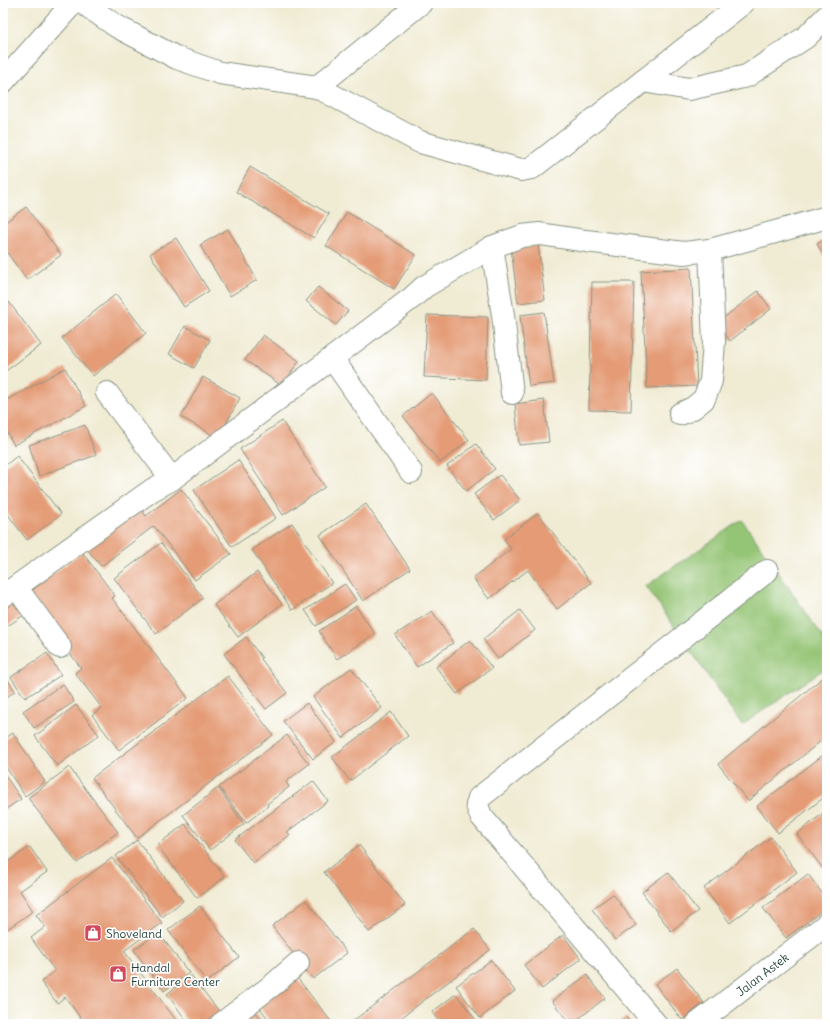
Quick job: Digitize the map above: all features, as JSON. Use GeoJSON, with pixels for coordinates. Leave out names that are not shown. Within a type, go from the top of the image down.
{"type":"FeatureCollection","features":[{"type":"Feature","properties":{"kind":"street"},"geometry":{"type":"LineString","coordinates":[[3,82],[73,3]]}},
{"type":"Feature","properties":{"kind":"street"},"geometry":{"type":"LineString","coordinates":[[83,3],[116,26],[177,58],[220,73],[316,87],[420,142],[521,170],[532,168],[743,3]]}},
{"type":"Feature","properties":{"kind":"street"},"geometry":{"type":"LineString","coordinates":[[316,87],[421,3]]}},
{"type":"Feature","properties":{"kind":"street"},"geometry":{"type":"LineString","coordinates":[[643,82],[689,89],[747,76],[806,37],[827,16]]}},
{"type":"Feature","properties":{"kind":"street"},"geometry":{"type":"LineString","coordinates":[[60,647],[9,592],[152,490],[172,479],[413,298],[424,287],[492,247],[522,236],[540,234],[684,253],[710,250],[827,216]]}},
{"type":"Feature","properties":{"kind":"street"},"geometry":{"type":"LineString","coordinates":[[492,247],[503,315],[512,394]]}},
{"type":"Feature","properties":{"kind":"street"},"geometry":{"type":"LineString","coordinates":[[680,414],[693,408],[704,399],[711,381],[714,342],[710,250]]}},
{"type":"Feature","properties":{"kind":"street"},"geometry":{"type":"LineString","coordinates":[[332,358],[411,472]]}},
{"type":"Feature","properties":{"kind":"street"},"geometry":{"type":"LineString","coordinates":[[107,393],[172,479]]}},
{"type":"Feature","properties":{"kind":"street"},"geometry":{"type":"LineString","coordinates":[[656,1024],[481,816],[477,805],[480,798],[767,571]]}},
{"type":"Feature","properties":{"kind":"street","name":"Jalan Astek"},"geometry":{"type":"LineString","coordinates":[[697,1024],[827,924]]}},
{"type":"Feature","properties":{"kind":"street"},"geometry":{"type":"LineString","coordinates":[[221,1024],[274,984],[298,963]]}},
{"type":"Feature","properties":{"kind":"green space"},"geometry":{"type":"Polygon","coordinates":[[[742,520],[827,643],[827,667],[742,725],[646,586],[742,520]]]}},
{"type":"Feature","properties":{"kind":"building"},"geometry":{"type":"Polygon","coordinates":[[[250,167],[329,214],[314,238],[236,192],[250,167]]]}},
{"type":"Feature","properties":{"kind":"building"},"geometry":{"type":"Polygon","coordinates":[[[26,207],[61,255],[27,280],[3,247],[3,224],[26,207]]]}},
{"type":"Feature","properties":{"kind":"building"},"geometry":{"type":"Polygon","coordinates":[[[347,212],[416,255],[394,289],[326,246],[347,212]]]}},
{"type":"Feature","properties":{"kind":"building"},"geometry":{"type":"Polygon","coordinates":[[[228,229],[257,280],[230,296],[200,245],[228,229]]]}},
{"type":"Feature","properties":{"kind":"building"},"geometry":{"type":"Polygon","coordinates":[[[176,238],[209,291],[184,307],[150,254],[176,238]]]}},
{"type":"Feature","properties":{"kind":"building"},"geometry":{"type":"Polygon","coordinates":[[[827,238],[827,260],[817,244],[827,238]]]}},
{"type":"Feature","properties":{"kind":"building"},"geometry":{"type":"Polygon","coordinates":[[[538,245],[545,300],[518,303],[511,248],[538,245]]]}},
{"type":"Feature","properties":{"kind":"building"},"geometry":{"type":"Polygon","coordinates":[[[691,268],[697,386],[647,388],[641,271],[691,268]]]}},
{"type":"Feature","properties":{"kind":"building"},"geometry":{"type":"Polygon","coordinates":[[[592,282],[634,282],[631,411],[589,410],[592,282]]]}},
{"type":"Feature","properties":{"kind":"building"},"geometry":{"type":"Polygon","coordinates":[[[318,287],[348,311],[336,325],[306,301],[318,287]]]}},
{"type":"Feature","properties":{"kind":"building"},"geometry":{"type":"Polygon","coordinates":[[[758,291],[771,309],[730,341],[717,323],[758,291]]]}},
{"type":"Feature","properties":{"kind":"building"},"geometry":{"type":"Polygon","coordinates":[[[116,294],[146,333],[93,376],[62,338],[116,294]]]}},
{"type":"Feature","properties":{"kind":"building"},"geometry":{"type":"Polygon","coordinates":[[[9,302],[41,345],[3,373],[3,306],[9,302]]]}},
{"type":"Feature","properties":{"kind":"building"},"geometry":{"type":"Polygon","coordinates":[[[544,312],[554,383],[529,386],[520,315],[544,312]]]}},
{"type":"Feature","properties":{"kind":"building"},"geometry":{"type":"Polygon","coordinates":[[[427,315],[488,317],[486,380],[424,377],[427,315]]]}},
{"type":"Feature","properties":{"kind":"building"},"geometry":{"type":"Polygon","coordinates":[[[185,326],[210,340],[194,368],[169,354],[185,326]]]}},
{"type":"Feature","properties":{"kind":"building"},"geometry":{"type":"Polygon","coordinates":[[[263,335],[299,361],[282,386],[245,360],[263,335]]]}},
{"type":"Feature","properties":{"kind":"building"},"geometry":{"type":"Polygon","coordinates":[[[65,368],[86,406],[14,445],[3,425],[3,402],[65,368]]]}},
{"type":"Feature","properties":{"kind":"building"},"geometry":{"type":"Polygon","coordinates":[[[203,377],[240,398],[218,438],[181,417],[203,377]]]}},
{"type":"Feature","properties":{"kind":"building"},"geometry":{"type":"Polygon","coordinates":[[[432,393],[469,440],[440,463],[403,416],[432,393]]]}},
{"type":"Feature","properties":{"kind":"building"},"geometry":{"type":"Polygon","coordinates":[[[544,400],[549,442],[519,445],[515,404],[544,400]]]}},
{"type":"Feature","properties":{"kind":"building"},"geometry":{"type":"Polygon","coordinates":[[[282,421],[325,487],[283,515],[240,449],[282,421]]]}},
{"type":"Feature","properties":{"kind":"building"},"geometry":{"type":"Polygon","coordinates":[[[85,425],[96,455],[39,476],[29,445],[85,425]]]}},
{"type":"Feature","properties":{"kind":"building"},"geometry":{"type":"Polygon","coordinates":[[[476,444],[495,469],[466,491],[447,466],[476,444]]]}},
{"type":"Feature","properties":{"kind":"building"},"geometry":{"type":"Polygon","coordinates":[[[17,456],[61,514],[27,540],[3,508],[3,467],[17,456]]]}},
{"type":"Feature","properties":{"kind":"building"},"geometry":{"type":"Polygon","coordinates":[[[238,460],[276,518],[232,547],[194,490],[238,460]]]}},
{"type":"Feature","properties":{"kind":"building"},"geometry":{"type":"Polygon","coordinates":[[[500,475],[520,500],[494,520],[474,494],[500,475]]]}},
{"type":"Feature","properties":{"kind":"building"},"geometry":{"type":"Polygon","coordinates":[[[181,489],[231,554],[195,580],[154,526],[101,566],[86,548],[140,507],[146,516],[181,489]]]}},
{"type":"Feature","properties":{"kind":"building"},"geometry":{"type":"Polygon","coordinates":[[[366,504],[410,569],[363,601],[320,535],[366,504]]]}},
{"type":"Feature","properties":{"kind":"building"},"geometry":{"type":"Polygon","coordinates":[[[538,513],[591,583],[557,609],[528,570],[489,599],[473,578],[511,549],[504,539],[538,513]]]}},
{"type":"Feature","properties":{"kind":"building"},"geometry":{"type":"Polygon","coordinates":[[[292,523],[332,583],[292,610],[252,550],[292,523]]]}},
{"type":"Feature","properties":{"kind":"building"},"geometry":{"type":"Polygon","coordinates":[[[161,543],[203,598],[156,634],[114,578],[161,543]]]}},
{"type":"Feature","properties":{"kind":"building"},"geometry":{"type":"Polygon","coordinates":[[[82,552],[115,596],[112,598],[188,698],[119,750],[92,715],[102,708],[75,673],[81,668],[26,595],[82,552]]]}},
{"type":"Feature","properties":{"kind":"building"},"geometry":{"type":"Polygon","coordinates":[[[257,572],[282,604],[238,637],[214,605],[257,572]]]}},
{"type":"Feature","properties":{"kind":"building"},"geometry":{"type":"Polygon","coordinates":[[[345,584],[356,600],[316,626],[305,610],[345,584]]]}},
{"type":"Feature","properties":{"kind":"building"},"geometry":{"type":"Polygon","coordinates":[[[12,596],[24,615],[3,629],[3,601],[12,596]]]}},
{"type":"Feature","properties":{"kind":"building"},"geometry":{"type":"Polygon","coordinates":[[[356,606],[375,634],[337,659],[319,631],[356,606]]]}},
{"type":"Feature","properties":{"kind":"building"},"geometry":{"type":"Polygon","coordinates":[[[520,610],[535,630],[498,659],[483,639],[520,610]]]}},
{"type":"Feature","properties":{"kind":"building"},"geometry":{"type":"Polygon","coordinates":[[[432,611],[453,643],[417,667],[395,635],[432,611]]]}},
{"type":"Feature","properties":{"kind":"building"},"geometry":{"type":"Polygon","coordinates":[[[246,637],[287,693],[266,709],[224,654],[246,637]]]}},
{"type":"Feature","properties":{"kind":"building"},"geometry":{"type":"Polygon","coordinates":[[[470,640],[492,668],[457,694],[436,667],[470,640]]]}},
{"type":"Feature","properties":{"kind":"building"},"geometry":{"type":"Polygon","coordinates":[[[47,653],[61,675],[25,698],[11,677],[47,653]]]}},
{"type":"Feature","properties":{"kind":"building"},"geometry":{"type":"Polygon","coordinates":[[[351,668],[382,708],[343,738],[313,697],[351,668]]]}},
{"type":"Feature","properties":{"kind":"building"},"geometry":{"type":"Polygon","coordinates":[[[3,673],[15,691],[3,700],[3,673]]]}},
{"type":"Feature","properties":{"kind":"building"},"geometry":{"type":"Polygon","coordinates":[[[827,674],[827,736],[748,801],[718,764],[827,674]]]}},
{"type":"Feature","properties":{"kind":"building"},"geometry":{"type":"Polygon","coordinates":[[[228,676],[273,735],[137,838],[92,778],[228,676]]]}},
{"type":"Feature","properties":{"kind":"building"},"geometry":{"type":"Polygon","coordinates":[[[63,684],[74,702],[34,728],[23,711],[63,684]]]}},
{"type":"Feature","properties":{"kind":"building"},"geometry":{"type":"Polygon","coordinates":[[[307,703],[336,742],[313,759],[283,721],[307,703]]]}},
{"type":"Feature","properties":{"kind":"building"},"geometry":{"type":"Polygon","coordinates":[[[76,705],[99,735],[57,766],[35,736],[76,705]]]}},
{"type":"Feature","properties":{"kind":"building"},"geometry":{"type":"Polygon","coordinates":[[[391,712],[408,736],[350,781],[332,757],[391,712]]]}},
{"type":"Feature","properties":{"kind":"building"},"geometry":{"type":"Polygon","coordinates":[[[13,733],[45,782],[25,796],[3,763],[3,740],[13,733]]]}},
{"type":"Feature","properties":{"kind":"building"},"geometry":{"type":"Polygon","coordinates":[[[287,735],[309,764],[286,782],[289,787],[246,823],[219,787],[287,735]]]}},
{"type":"Feature","properties":{"kind":"building"},"geometry":{"type":"Polygon","coordinates":[[[827,752],[827,795],[778,833],[757,806],[827,752]]]}},
{"type":"Feature","properties":{"kind":"building"},"geometry":{"type":"Polygon","coordinates":[[[69,767],[118,832],[77,863],[28,798],[69,767]]]}},
{"type":"Feature","properties":{"kind":"building"},"geometry":{"type":"Polygon","coordinates":[[[3,772],[21,799],[3,811],[3,772]]]}},
{"type":"Feature","properties":{"kind":"building"},"geometry":{"type":"Polygon","coordinates":[[[313,781],[328,801],[287,832],[290,835],[253,863],[235,840],[313,781]]]}},
{"type":"Feature","properties":{"kind":"building"},"geometry":{"type":"Polygon","coordinates":[[[218,788],[244,824],[210,850],[183,815],[218,788]]]}},
{"type":"Feature","properties":{"kind":"building"},"geometry":{"type":"Polygon","coordinates":[[[827,810],[827,874],[797,834],[827,810]]]}},
{"type":"Feature","properties":{"kind":"building"},"geometry":{"type":"Polygon","coordinates":[[[185,824],[225,877],[197,898],[157,845],[185,824]]]}},
{"type":"Feature","properties":{"kind":"building"},"geometry":{"type":"Polygon","coordinates":[[[771,837],[797,872],[730,923],[704,888],[771,837]]]}},
{"type":"Feature","properties":{"kind":"building"},"geometry":{"type":"Polygon","coordinates":[[[137,840],[183,901],[162,917],[116,856],[137,840]]]}},
{"type":"Feature","properties":{"kind":"building"},"geometry":{"type":"Polygon","coordinates":[[[359,845],[405,905],[369,932],[324,872],[359,845]]]}},
{"type":"Feature","properties":{"kind":"building"},"geometry":{"type":"Polygon","coordinates":[[[30,847],[47,872],[20,891],[33,911],[3,932],[3,865],[30,847]]]}},
{"type":"Feature","properties":{"kind":"building","name":"Shoveland"},"geometry":{"type":"Polygon","coordinates":[[[112,858],[162,923],[124,951],[179,1024],[85,1024],[65,997],[57,1003],[41,982],[55,971],[31,938],[45,927],[36,915],[112,858]]]}},
{"type":"Feature","properties":{"kind":"building"},"geometry":{"type":"Polygon","coordinates":[[[668,872],[698,911],[671,931],[642,892],[668,872]]]}},
{"type":"Feature","properties":{"kind":"building"},"geometry":{"type":"Polygon","coordinates":[[[808,874],[827,900],[827,907],[786,938],[763,908],[808,874]]]}},
{"type":"Feature","properties":{"kind":"building"},"geometry":{"type":"Polygon","coordinates":[[[613,894],[636,925],[615,940],[592,909],[613,894]]]}},
{"type":"Feature","properties":{"kind":"building"},"geometry":{"type":"Polygon","coordinates":[[[306,900],[347,953],[313,979],[272,926],[306,900]]]}},
{"type":"Feature","properties":{"kind":"building"},"geometry":{"type":"Polygon","coordinates":[[[200,906],[239,957],[207,982],[168,930],[200,906]]]}},
{"type":"Feature","properties":{"kind":"building"},"geometry":{"type":"Polygon","coordinates":[[[474,929],[490,950],[393,1024],[349,1024],[474,929]]]}},
{"type":"Feature","properties":{"kind":"building"},"geometry":{"type":"Polygon","coordinates":[[[158,932],[189,973],[164,991],[134,950],[158,932]]]}},
{"type":"Feature","properties":{"kind":"building"},"geometry":{"type":"Polygon","coordinates":[[[563,935],[581,959],[542,989],[524,965],[563,935]]]}},
{"type":"Feature","properties":{"kind":"building"},"geometry":{"type":"Polygon","coordinates":[[[491,960],[515,991],[480,1018],[456,986],[491,960]]]}},
{"type":"Feature","properties":{"kind":"building"},"geometry":{"type":"Polygon","coordinates":[[[677,968],[704,1003],[682,1020],[655,984],[677,968]]]}},
{"type":"Feature","properties":{"kind":"building"},"geometry":{"type":"Polygon","coordinates":[[[292,971],[333,1024],[272,1024],[254,1000],[292,971]]]}},
{"type":"Feature","properties":{"kind":"building"},"geometry":{"type":"Polygon","coordinates":[[[191,975],[225,1019],[219,1024],[189,1024],[167,994],[191,975]]]}},
{"type":"Feature","properties":{"kind":"building"},"geometry":{"type":"Polygon","coordinates":[[[587,975],[605,998],[570,1024],[552,1001],[587,975]]]}},
{"type":"Feature","properties":{"kind":"building"},"geometry":{"type":"Polygon","coordinates":[[[456,994],[479,1024],[441,1024],[432,1012],[456,994]]]}},
{"type":"Feature","properties":{"kind":"building"},"geometry":{"type":"Polygon","coordinates":[[[255,1011],[265,1024],[237,1024],[255,1011]]]}},
{"type":"Feature","properties":{"kind":"building"},"geometry":{"type":"Polygon","coordinates":[[[626,1017],[631,1024],[617,1024],[626,1017]]]}},
{"type":"Feature","properties":{"kind":"place","name":"Shoveland"},"geometry":{"type":"Point","coordinates":[93,933]}},
{"type":"Feature","properties":{"kind":"place","name":"Handal Furniture Center"},"geometry":{"type":"Point","coordinates":[118,974]}}]}
